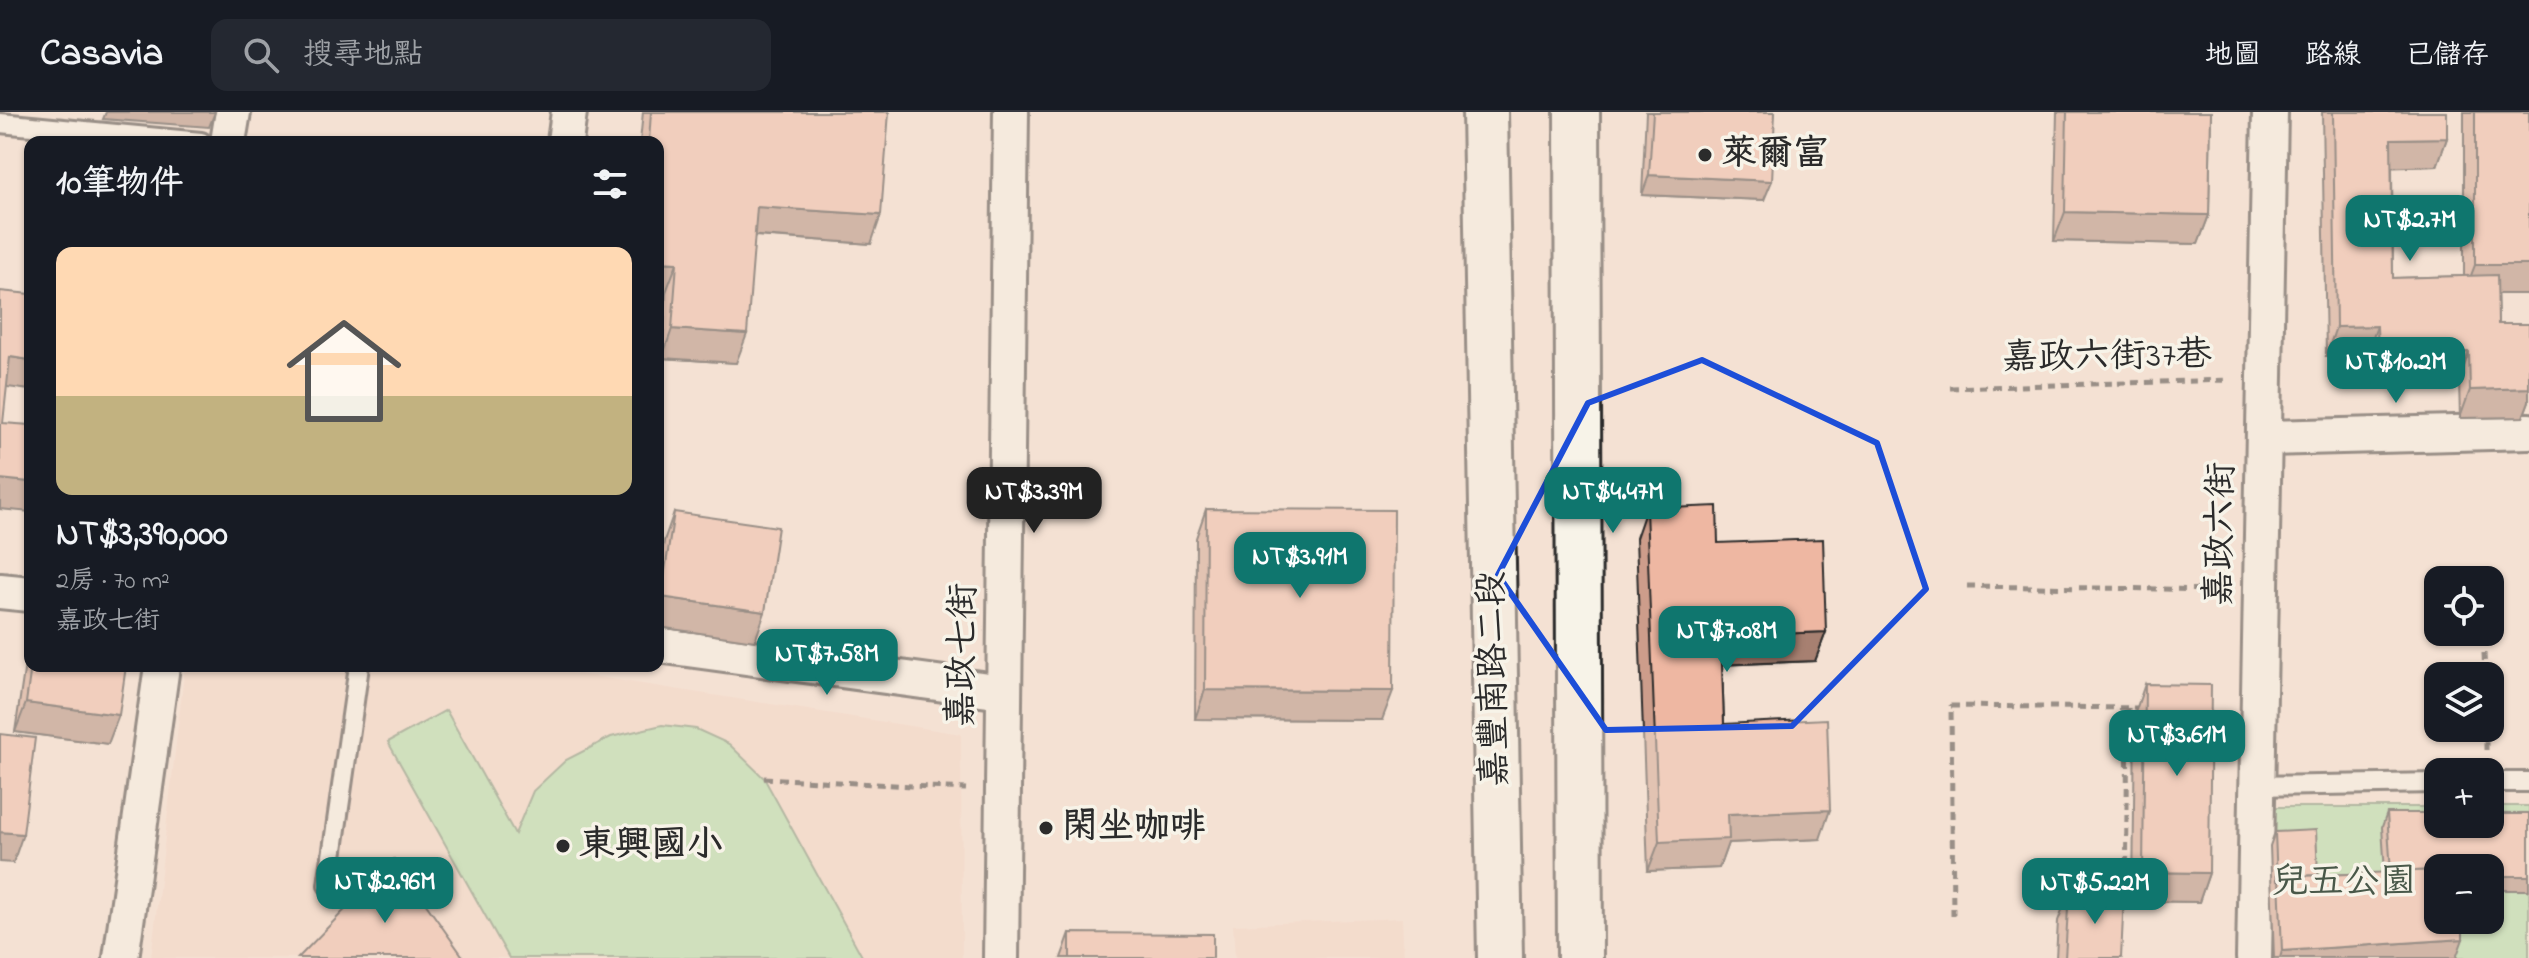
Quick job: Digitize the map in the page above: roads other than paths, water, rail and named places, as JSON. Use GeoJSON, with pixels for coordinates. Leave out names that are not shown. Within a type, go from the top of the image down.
{"type":"FeatureCollection","features":[{"type":"Feature","properties":{"kind":"street"},"geometry":{"type":"LineString","coordinates":[[229,136],[233,112]]}},
{"type":"Feature","properties":{"kind":"street"},"geometry":{"type":"LineString","coordinates":[[566,136],[569,112]]}},
{"type":"Feature","properties":{"kind":"street","name":"嘉政七街"},"geometry":{"type":"LineString","coordinates":[[1001,958],[1011,112]]}},
{"type":"Feature","properties":{"kind":"street","name":"嘉豐南路二段"},"geometry":{"type":"LineString","coordinates":[[1485,112],[1500,958]]}},
{"type":"Feature","properties":{"kind":"street"},"geometry":{"type":"LineString","coordinates":[[1577,112],[1580,958]]}},
{"type":"Feature","properties":{"kind":"street","name":"嘉政六街"},"geometry":{"type":"LineString","coordinates":[[2254,958],[2270,112]]}},
{"type":"Feature","properties":{"kind":"street"},"geometry":{"type":"LineString","coordinates":[[2265,438],[2529,431]]}},
{"type":"Feature","properties":{"kind":"street"},"geometry":{"type":"LineString","coordinates":[[0,591],[24,593]]}},
{"type":"Feature","properties":{"kind":"street"},"geometry":{"type":"LineString","coordinates":[[664,646],[1003,692]]}},
{"type":"Feature","properties":{"kind":"street"},"geometry":{"type":"LineString","coordinates":[[121,958],[161,672]]}},
{"type":"Feature","properties":{"kind":"lane"},"geometry":{"type":"LineString","coordinates":[[0,123],[138,136]]}},
{"type":"Feature","properties":{"kind":"lane"},"geometry":{"type":"LineString","coordinates":[[328,885],[358,672]]}},
{"type":"Feature","properties":{"kind":"lane"},"geometry":{"type":"LineString","coordinates":[[2504,782],[2529,782]]}},
{"type":"Feature","properties":{"kind":"lane"},"geometry":{"type":"LineString","coordinates":[[2255,786],[2424,783]]}},
{"type":"Feature","properties":{"kind":"place","name":"萊爾富"},"geometry":{"type":"Point","coordinates":[1705,155]}},
{"type":"Feature","properties":{"kind":"place","name":"閑坐咖啡"},"geometry":{"type":"Point","coordinates":[1046,828]}},
{"type":"Feature","properties":{"kind":"place","name":"東興國小"},"geometry":{"type":"Point","coordinates":[563,846]}},
{"type":"Feature","properties":{"kind":"park label","name":"兒五公園"},"geometry":{"type":"Point","coordinates":[2344,883]}}]}
